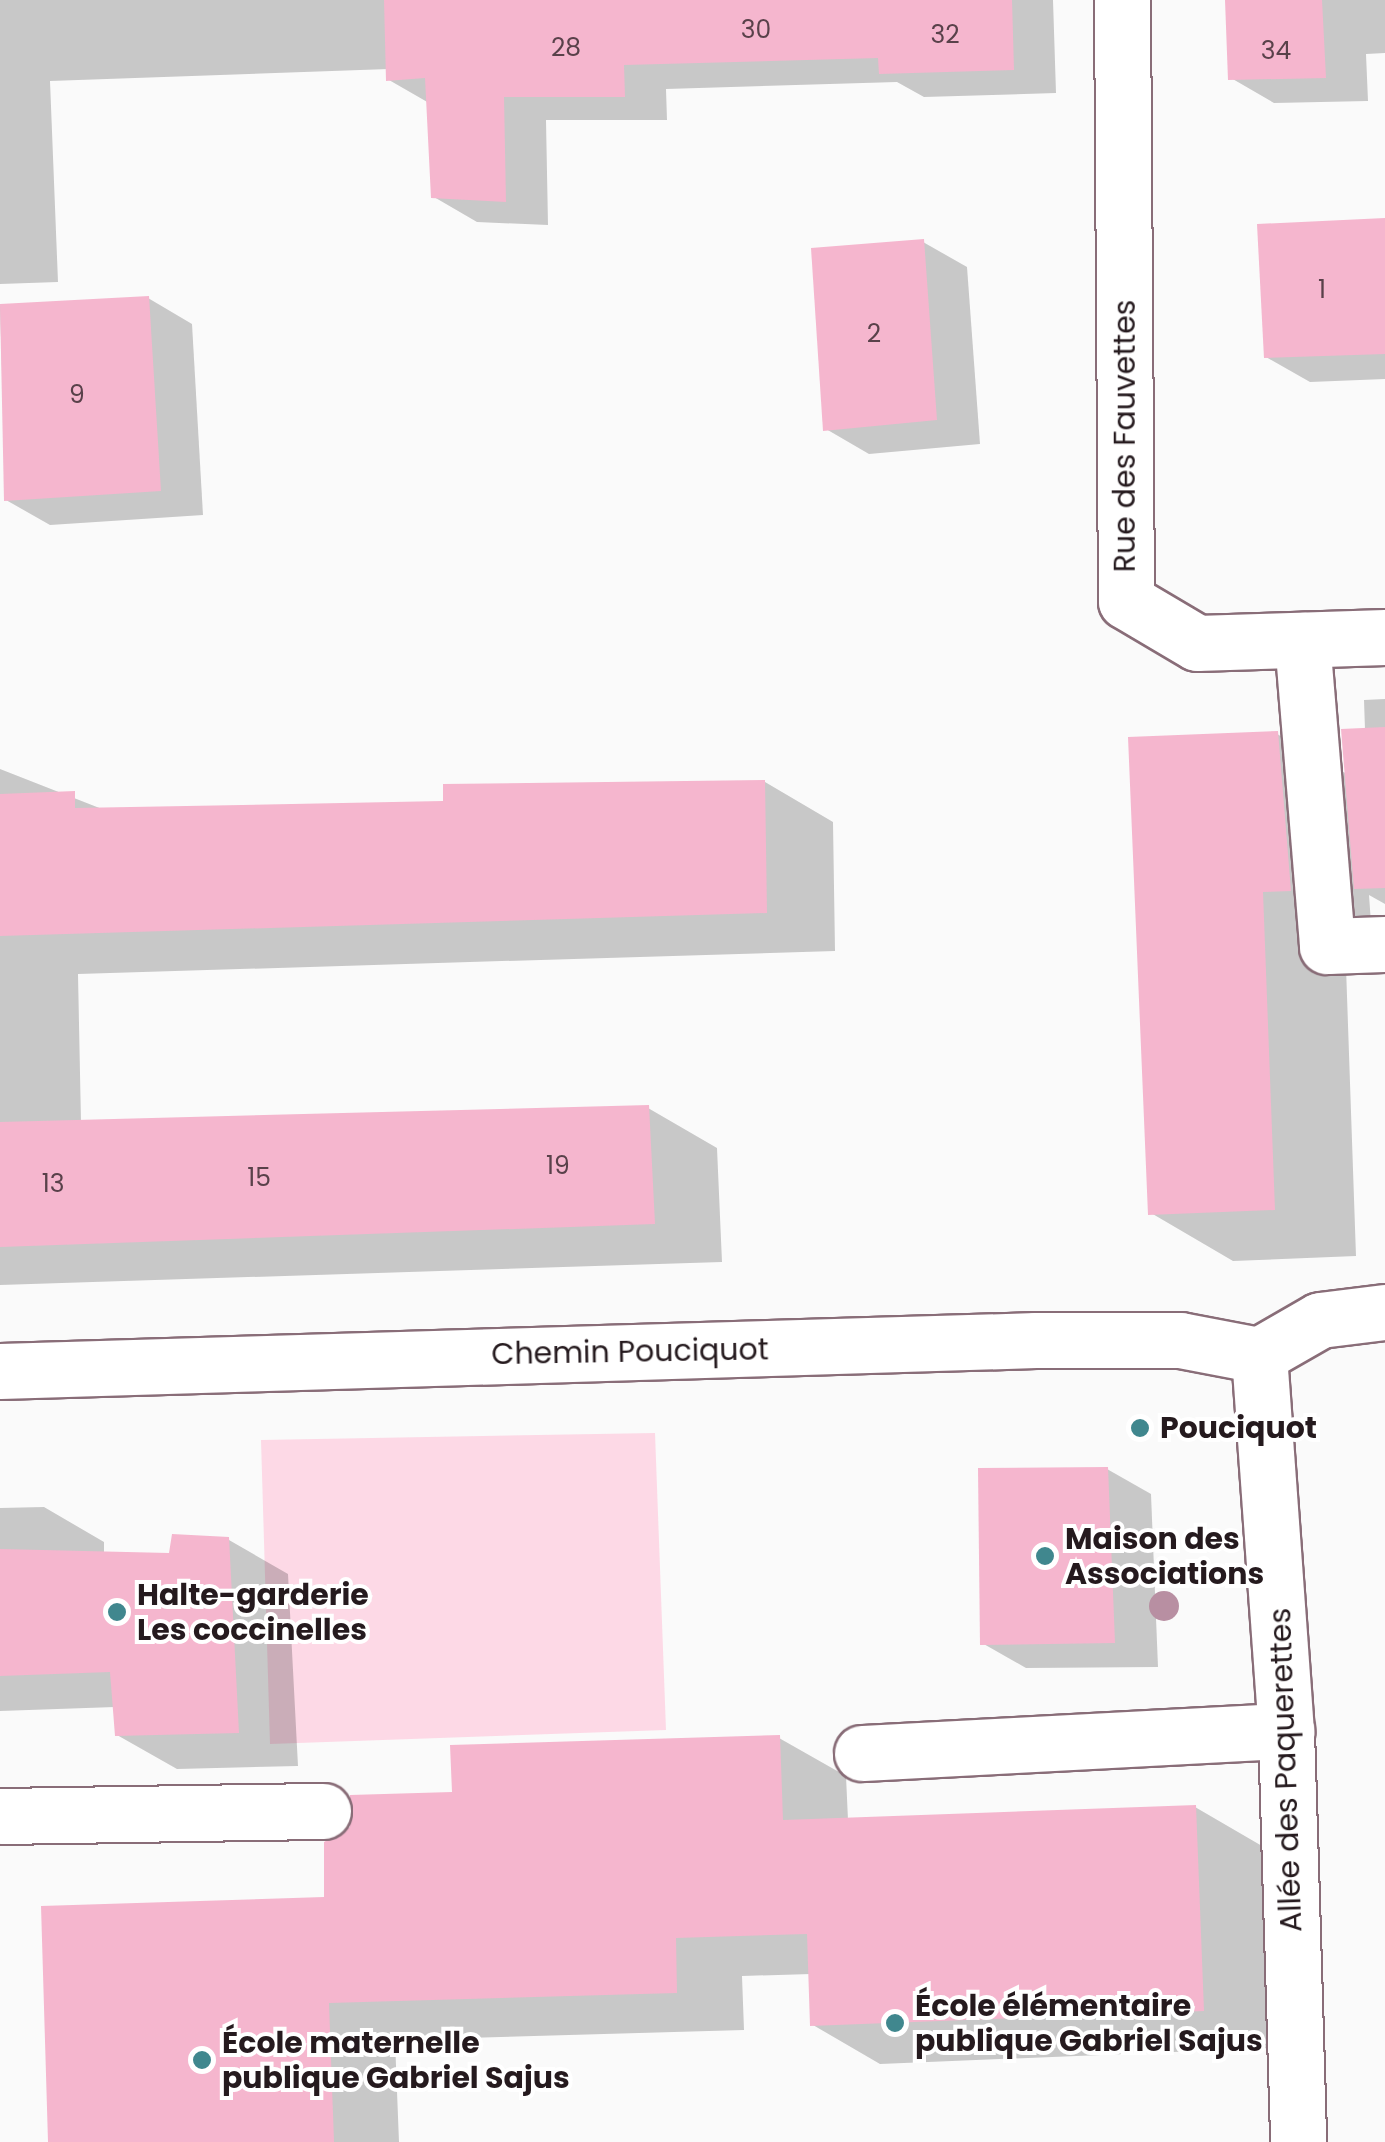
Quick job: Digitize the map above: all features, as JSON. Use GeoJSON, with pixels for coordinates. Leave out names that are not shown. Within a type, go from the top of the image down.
{"type":"FeatureCollection","features":[{"type":"Feature","properties":{"kind":"street","name":"Rue des Fauvettes"},"geometry":{"type":"LineString","coordinates":[[1122,0],[1126,601],[1196,643],[1385,637]]}},
{"type":"Feature","properties":{"kind":"street"},"geometry":{"type":"LineString","coordinates":[[1302,640],[1327,946],[1385,944]]}},
{"type":"Feature","properties":{"kind":"street"},"geometry":{"type":"LineString","coordinates":[[1259,1355],[1320,1320],[1385,1312]]}},
{"type":"Feature","properties":{"kind":"street","name":"Chemin Pouciquot"},"geometry":{"type":"LineString","coordinates":[[0,1371],[1036,1340],[1180,1340],[1259,1355]]}},
{"type":"Feature","properties":{"kind":"street","name":"Allée des Paquerettes"},"geometry":{"type":"LineString","coordinates":[[1259,1355],[1286,1731],[1298,2142]]}},
{"type":"Feature","properties":{"kind":"street"},"geometry":{"type":"LineString","coordinates":[[862,1753],[1286,1731]]}},
{"type":"Feature","properties":{"kind":"street"},"geometry":{"type":"LineString","coordinates":[[0,1816],[323,1811]]}},
{"type":"Feature","properties":{"kind":"shaded area"},"geometry":{"type":"Polygon","coordinates":[[[655,1433],[666,1730],[270,1744],[261,1440],[655,1433]]]}},
{"type":"Feature","properties":{"kind":"building"},"geometry":{"type":"Polygon","coordinates":[[[384,0],[1012,0],[1014,70],[879,74],[878,58],[624,65],[625,97],[504,97],[506,202],[431,198],[425,78],[386,81],[384,0]]]}},
{"type":"Feature","properties":{"kind":"building"},"geometry":{"type":"Polygon","coordinates":[[[1225,0],[1322,0],[1326,78],[1228,80],[1225,0]]]}},
{"type":"Feature","properties":{"kind":"building"},"geometry":{"type":"Polygon","coordinates":[[[1385,218],[1385,354],[1264,358],[1257,224],[1385,218]]]}},
{"type":"Feature","properties":{"kind":"building"},"geometry":{"type":"Polygon","coordinates":[[[924,239],[937,420],[823,431],[811,248],[924,239]]]}},
{"type":"Feature","properties":{"kind":"building"},"geometry":{"type":"Polygon","coordinates":[[[149,296],[161,491],[4,501],[0,304],[149,296]]]}},
{"type":"Feature","properties":{"kind":"building"},"geometry":{"type":"Polygon","coordinates":[[[1385,727],[1385,888],[1354,889],[1341,729],[1385,727]]]}},
{"type":"Feature","properties":{"kind":"building"},"geometry":{"type":"Polygon","coordinates":[[[1278,731],[1291,891],[1263,892],[1275,1210],[1148,1215],[1128,737],[1278,731]]]}},
{"type":"Feature","properties":{"kind":"building"},"geometry":{"type":"Polygon","coordinates":[[[765,780],[767,913],[0,936],[0,794],[75,791],[75,808],[242,805],[443,801],[443,784],[765,780]]]}},
{"type":"Feature","properties":{"kind":"building"},"geometry":{"type":"Polygon","coordinates":[[[649,1105],[655,1224],[0,1247],[0,1122],[649,1105]]]}},
{"type":"Feature","properties":{"kind":"building","name":"Maison des Associations"},"geometry":{"type":"Polygon","coordinates":[[[1108,1467],[1115,1643],[980,1645],[978,1468],[1108,1467]]]}},
{"type":"Feature","properties":{"kind":"building","name":"Halte-garderie Les coccinelles"},"geometry":{"type":"Polygon","coordinates":[[[172,1534],[229,1537],[239,1733],[115,1736],[110,1672],[0,1676],[0,1549],[169,1553],[172,1534]]]}},
{"type":"Feature","properties":{"kind":"building"},"geometry":{"type":"Polygon","coordinates":[[[780,1735],[783,1820],[1196,1805],[1204,2011],[810,2026],[807,1934],[676,1938],[677,1993],[329,2003],[334,2142],[48,2142],[41,1906],[324,1897],[324,1842],[350,1827],[350,1795],[452,1792],[450,1745],[780,1735]]]}},
{"type":"Feature","properties":{"kind":"place","name":"Pouciquot"},"geometry":{"type":"Point","coordinates":[1140,1428]}},
{"type":"Feature","properties":{"kind":"place","name":"Maison des Associations"},"geometry":{"type":"Point","coordinates":[1045,1556]}},
{"type":"Feature","properties":{"kind":"place","name":"Halte-garderie Les coccinelles"},"geometry":{"type":"Point","coordinates":[117,1612]}},
{"type":"Feature","properties":{"kind":"place","name":"École élémentaire publique Gabriel Sajus"},"geometry":{"type":"Point","coordinates":[895,2023]}},
{"type":"Feature","properties":{"kind":"place","name":"École maternelle publique Gabriel Sajus"},"geometry":{"type":"Point","coordinates":[202,2060]}}]}
